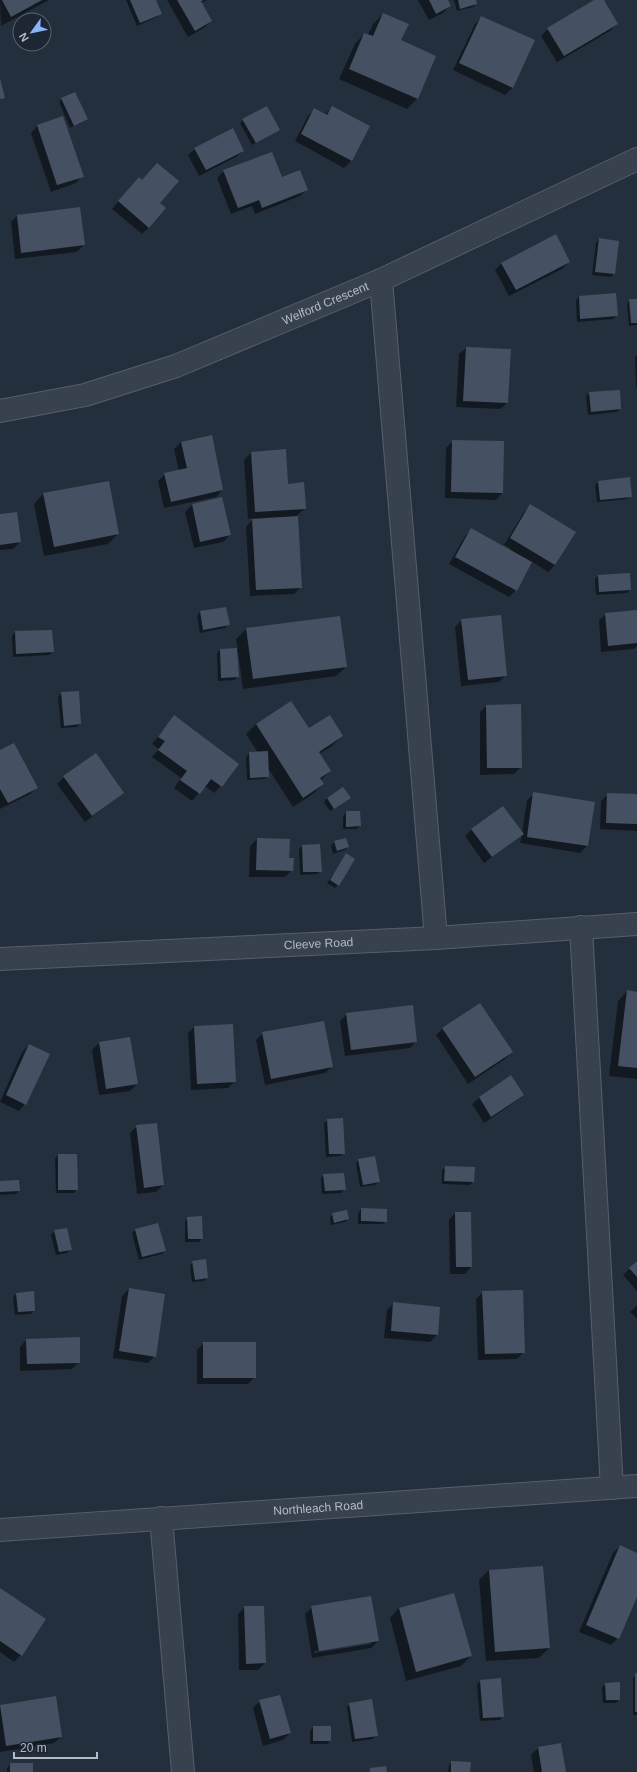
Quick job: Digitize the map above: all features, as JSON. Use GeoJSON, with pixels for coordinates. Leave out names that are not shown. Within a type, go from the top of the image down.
{"type":"FeatureCollection","features":[{"type":"Feature","properties":{"kind":"street","name":"Welford Crescent"},"geometry":{"type":"LineString","coordinates":[[0,411],[85,395],[176,366],[381,280],[637,159]]}},
{"type":"Feature","properties":{"kind":"street"},"geometry":{"type":"LineString","coordinates":[[381,280],[436,938]]}},
{"type":"Feature","properties":{"kind":"street","name":"Cleeve Road"},"geometry":{"type":"LineString","coordinates":[[0,959],[436,938],[637,924]]}},
{"type":"Feature","properties":{"kind":"street"},"geometry":{"type":"LineString","coordinates":[[581,927],[612,1488]]}},
{"type":"Feature","properties":{"kind":"street","name":"Northleach Road"},"geometry":{"type":"LineString","coordinates":[[0,1530],[637,1486]]}},
{"type":"Feature","properties":{"kind":"street"},"geometry":{"type":"LineString","coordinates":[[161,1518],[183,1772]]}},
{"type":"Feature","properties":{"kind":"building"},"geometry":{"type":"Polygon","coordinates":[[[2,0],[42,0],[20,12],[12,12],[11,17],[2,0]]]}},
{"type":"Feature","properties":{"kind":"building"},"geometry":{"type":"Polygon","coordinates":[[[130,0],[156,0],[162,14],[140,23],[130,0]]]}},
{"type":"Feature","properties":{"kind":"building"},"geometry":{"type":"Polygon","coordinates":[[[177,0],[204,0],[201,1],[212,21],[195,31],[177,0]]]}},
{"type":"Feature","properties":{"kind":"building"},"geometry":{"type":"Polygon","coordinates":[[[429,0],[448,0],[451,6],[436,14],[429,0]]]}},
{"type":"Feature","properties":{"kind":"building"},"geometry":{"type":"Polygon","coordinates":[[[458,0],[476,0],[477,4],[460,9],[458,0]]]}},
{"type":"Feature","properties":{"kind":"building"},"geometry":{"type":"Polygon","coordinates":[[[594,0],[604,0],[618,24],[564,56],[547,28],[594,0]]]}},
{"type":"Feature","properties":{"kind":"building"},"geometry":{"type":"Polygon","coordinates":[[[383,13],[409,24],[401,40],[436,56],[418,99],[349,69],[364,33],[373,36],[383,13]]]}},
{"type":"Feature","properties":{"kind":"building"},"geometry":{"type":"Polygon","coordinates":[[[481,16],[535,40],[513,88],[459,63],[481,16]]]}},
{"type":"Feature","properties":{"kind":"building"},"geometry":{"type":"Polygon","coordinates":[[[0,78],[5,98],[0,99],[0,78]]]}},
{"type":"Feature","properties":{"kind":"building"},"geometry":{"type":"Polygon","coordinates":[[[75,92],[88,119],[74,126],[61,98],[75,92]]]}},
{"type":"Feature","properties":{"kind":"building"},"geometry":{"type":"Polygon","coordinates":[[[267,106],[280,130],[256,143],[242,119],[267,106]]]}},
{"type":"Feature","properties":{"kind":"building"},"geometry":{"type":"Polygon","coordinates":[[[332,106],[370,126],[352,161],[301,134],[314,108],[327,115],[332,106]]]}},
{"type":"Feature","properties":{"kind":"building"},"geometry":{"type":"Polygon","coordinates":[[[63,116],[84,177],[57,185],[37,125],[63,116]]]}},
{"type":"Feature","properties":{"kind":"building"},"geometry":{"type":"Polygon","coordinates":[[[233,128],[244,151],[206,170],[194,148],[233,128]]]}},
{"type":"Feature","properties":{"kind":"building"},"geometry":{"type":"Polygon","coordinates":[[[272,152],[282,177],[300,170],[308,190],[262,208],[259,200],[238,208],[223,170],[272,152]]]}},
{"type":"Feature","properties":{"kind":"building"},"geometry":{"type":"Polygon","coordinates":[[[157,163],[179,181],[160,203],[166,208],[149,228],[118,201],[139,177],[142,180],[157,163]]]}},
{"type":"Feature","properties":{"kind":"building"},"geometry":{"type":"Polygon","coordinates":[[[80,207],[85,245],[21,253],[17,215],[80,207]]]}},
{"type":"Feature","properties":{"kind":"building"},"geometry":{"type":"Polygon","coordinates":[[[556,234],[570,262],[516,290],[501,263],[556,234]]]}},
{"type":"Feature","properties":{"kind":"building"},"geometry":{"type":"Polygon","coordinates":[[[599,238],[619,241],[615,274],[595,272],[599,238]]]}},
{"type":"Feature","properties":{"kind":"building"},"geometry":{"type":"Polygon","coordinates":[[[616,293],[618,316],[580,319],[579,296],[616,293]]]}},
{"type":"Feature","properties":{"kind":"building"},"geometry":{"type":"Polygon","coordinates":[[[629,299],[637,299],[637,323],[631,323],[629,299]]]}},
{"type":"Feature","properties":{"kind":"building"},"geometry":{"type":"Polygon","coordinates":[[[466,347],[511,349],[508,403],[463,401],[466,347]]]}},
{"type":"Feature","properties":{"kind":"building"},"geometry":{"type":"Polygon","coordinates":[[[620,390],[621,409],[591,412],[589,392],[620,390]]]}},
{"type":"Feature","properties":{"kind":"building"},"geometry":{"type":"Polygon","coordinates":[[[212,435],[223,490],[171,502],[164,473],[187,468],[181,442],[212,435]]]}},
{"type":"Feature","properties":{"kind":"building"},"geometry":{"type":"Polygon","coordinates":[[[452,440],[504,441],[503,493],[451,492],[452,440]]]}},
{"type":"Feature","properties":{"kind":"building"},"geometry":{"type":"Polygon","coordinates":[[[286,449],[288,484],[304,482],[306,509],[255,512],[251,452],[286,449]]]}},
{"type":"Feature","properties":{"kind":"building"},"geometry":{"type":"Polygon","coordinates":[[[630,477],[632,497],[600,500],[598,481],[630,477]]]}},
{"type":"Feature","properties":{"kind":"building"},"geometry":{"type":"Polygon","coordinates":[[[109,481],[119,534],[54,547],[43,493],[109,481]]]}},
{"type":"Feature","properties":{"kind":"building"},"geometry":{"type":"Polygon","coordinates":[[[222,497],[231,535],[200,542],[192,504],[222,497]]]}},
{"type":"Feature","properties":{"kind":"building"},"geometry":{"type":"Polygon","coordinates":[[[530,504],[576,532],[555,565],[510,538],[530,504]]]}},
{"type":"Feature","properties":{"kind":"building"},"geometry":{"type":"Polygon","coordinates":[[[17,512],[21,542],[0,545],[0,514],[17,512]]]}},
{"type":"Feature","properties":{"kind":"building"},"geometry":{"type":"Polygon","coordinates":[[[298,516],[302,588],[256,590],[252,519],[298,516]]]}},
{"type":"Feature","properties":{"kind":"building"},"geometry":{"type":"Polygon","coordinates":[[[471,528],[532,562],[517,591],[455,557],[471,528]]]}},
{"type":"Feature","properties":{"kind":"building"},"geometry":{"type":"Polygon","coordinates":[[[630,573],[631,590],[599,592],[598,575],[630,573]]]}},
{"type":"Feature","properties":{"kind":"building"},"geometry":{"type":"Polygon","coordinates":[[[226,607],[230,625],[203,630],[200,611],[226,607]]]}},
{"type":"Feature","properties":{"kind":"building"},"geometry":{"type":"Polygon","coordinates":[[[637,610],[637,643],[608,646],[605,613],[637,610]]]}},
{"type":"Feature","properties":{"kind":"building"},"geometry":{"type":"Polygon","coordinates":[[[501,615],[507,676],[468,680],[461,619],[501,615]]]}},
{"type":"Feature","properties":{"kind":"building"},"geometry":{"type":"Polygon","coordinates":[[[340,616],[347,667],[253,679],[246,628],[340,616]]]}},
{"type":"Feature","properties":{"kind":"building"},"geometry":{"type":"Polygon","coordinates":[[[52,630],[54,652],[16,654],[15,631],[52,630]]]}},
{"type":"Feature","properties":{"kind":"building"},"geometry":{"type":"Polygon","coordinates":[[[237,648],[239,677],[221,678],[220,649],[237,648]]]}},
{"type":"Feature","properties":{"kind":"building"},"geometry":{"type":"Polygon","coordinates":[[[79,691],[81,724],[64,726],[61,692],[79,691]]]}},
{"type":"Feature","properties":{"kind":"building"},"geometry":{"type":"Polygon","coordinates":[[[291,701],[309,728],[330,715],[343,736],[319,752],[331,771],[320,778],[324,784],[303,798],[256,724],[291,701]]]}},
{"type":"Feature","properties":{"kind":"building"},"geometry":{"type":"Polygon","coordinates":[[[521,704],[522,768],[487,768],[486,705],[521,704]]]}},
{"type":"Feature","properties":{"kind":"building"},"geometry":{"type":"Polygon","coordinates":[[[174,715],[239,764],[222,787],[211,779],[200,794],[180,780],[187,771],[158,750],[165,741],[158,737],[174,715]]]}},
{"type":"Feature","properties":{"kind":"building"},"geometry":{"type":"Polygon","coordinates":[[[14,743],[38,788],[8,803],[0,789],[0,750],[14,743]]]}},
{"type":"Feature","properties":{"kind":"building"},"geometry":{"type":"Polygon","coordinates":[[[268,751],[269,777],[250,778],[249,752],[268,751]]]}},
{"type":"Feature","properties":{"kind":"building"},"geometry":{"type":"Polygon","coordinates":[[[96,753],[124,793],[92,816],[63,776],[96,753]]]}},
{"type":"Feature","properties":{"kind":"building"},"geometry":{"type":"Polygon","coordinates":[[[343,787],[351,798],[334,809],[327,798],[343,787]]]}},
{"type":"Feature","properties":{"kind":"building"},"geometry":{"type":"Polygon","coordinates":[[[533,792],[595,802],[588,846],[527,837],[533,792]]]}},
{"type":"Feature","properties":{"kind":"building"},"geometry":{"type":"Polygon","coordinates":[[[607,793],[637,794],[637,824],[606,823],[607,793]]]}},
{"type":"Feature","properties":{"kind":"building"},"geometry":{"type":"Polygon","coordinates":[[[503,806],[524,834],[492,857],[471,829],[503,806]]]}},
{"type":"Feature","properties":{"kind":"building"},"geometry":{"type":"Polygon","coordinates":[[[346,811],[360,811],[361,826],[346,827],[346,811]]]}},
{"type":"Feature","properties":{"kind":"building"},"geometry":{"type":"Polygon","coordinates":[[[257,838],[290,839],[289,858],[294,858],[293,871],[256,870],[257,838]]]}},
{"type":"Feature","properties":{"kind":"building"},"geometry":{"type":"Polygon","coordinates":[[[346,838],[349,847],[337,851],[334,841],[346,838]]]}},
{"type":"Feature","properties":{"kind":"building"},"geometry":{"type":"Polygon","coordinates":[[[320,844],[322,872],[303,872],[302,845],[320,844]]]}},
{"type":"Feature","properties":{"kind":"building"},"geometry":{"type":"Polygon","coordinates":[[[346,853],[355,859],[339,886],[330,880],[346,853]]]}},
{"type":"Feature","properties":{"kind":"building"},"geometry":{"type":"Polygon","coordinates":[[[627,990],[637,992],[637,1068],[618,1066],[627,990]]]}},
{"type":"Feature","properties":{"kind":"building"},"geometry":{"type":"Polygon","coordinates":[[[480,1003],[513,1052],[475,1077],[442,1028],[480,1003]]]}},
{"type":"Feature","properties":{"kind":"building"},"geometry":{"type":"Polygon","coordinates":[[[413,1005],[417,1042],[351,1050],[346,1013],[413,1005]]]}},
{"type":"Feature","properties":{"kind":"building"},"geometry":{"type":"Polygon","coordinates":[[[324,1021],[333,1067],[271,1079],[262,1032],[324,1021]]]}},
{"type":"Feature","properties":{"kind":"building"},"geometry":{"type":"Polygon","coordinates":[[[233,1024],[236,1082],[197,1084],[194,1026],[233,1024]]]}},
{"type":"Feature","properties":{"kind":"building"},"geometry":{"type":"Polygon","coordinates":[[[130,1037],[138,1084],[106,1089],[99,1042],[130,1037]]]}},
{"type":"Feature","properties":{"kind":"building"},"geometry":{"type":"Polygon","coordinates":[[[29,1044],[50,1054],[26,1105],[6,1095],[29,1044]]]}},
{"type":"Feature","properties":{"kind":"building"},"geometry":{"type":"Polygon","coordinates":[[[511,1075],[524,1095],[491,1117],[479,1097],[511,1075]]]}},
{"type":"Feature","properties":{"kind":"building"},"geometry":{"type":"Polygon","coordinates":[[[343,1118],[345,1154],[329,1154],[327,1119],[343,1118]]]}},
{"type":"Feature","properties":{"kind":"building"},"geometry":{"type":"Polygon","coordinates":[[[157,1123],[164,1185],[144,1188],[136,1125],[157,1123]]]}},
{"type":"Feature","properties":{"kind":"building"},"geometry":{"type":"Polygon","coordinates":[[[58,1154],[77,1154],[78,1190],[58,1190],[58,1154]]]}},
{"type":"Feature","properties":{"kind":"building"},"geometry":{"type":"Polygon","coordinates":[[[375,1156],[380,1182],[363,1185],[358,1159],[375,1156]]]}},
{"type":"Feature","properties":{"kind":"building"},"geometry":{"type":"Polygon","coordinates":[[[445,1166],[475,1167],[474,1182],[444,1181],[445,1166]]]}},
{"type":"Feature","properties":{"kind":"building"},"geometry":{"type":"Polygon","coordinates":[[[344,1173],[346,1190],[325,1191],[323,1174],[344,1173]]]}},
{"type":"Feature","properties":{"kind":"building"},"geometry":{"type":"Polygon","coordinates":[[[19,1180],[20,1191],[0,1192],[0,1181],[19,1180]]]}},
{"type":"Feature","properties":{"kind":"building"},"geometry":{"type":"Polygon","coordinates":[[[361,1208],[387,1209],[387,1222],[361,1221],[361,1208]]]}},
{"type":"Feature","properties":{"kind":"building"},"geometry":{"type":"Polygon","coordinates":[[[347,1210],[349,1219],[334,1223],[332,1213],[347,1210]]]}},
{"type":"Feature","properties":{"kind":"building"},"geometry":{"type":"Polygon","coordinates":[[[455,1212],[471,1212],[472,1267],[456,1267],[455,1212]]]}},
{"type":"Feature","properties":{"kind":"building"},"geometry":{"type":"Polygon","coordinates":[[[202,1216],[203,1239],[188,1239],[187,1217],[202,1216]]]}},
{"type":"Feature","properties":{"kind":"building"},"geometry":{"type":"Polygon","coordinates":[[[158,1223],[166,1251],[142,1257],[135,1229],[158,1223]]]}},
{"type":"Feature","properties":{"kind":"building"},"geometry":{"type":"Polygon","coordinates":[[[67,1228],[72,1250],[59,1252],[54,1230],[67,1228]]]}},
{"type":"Feature","properties":{"kind":"building"},"geometry":{"type":"Polygon","coordinates":[[[206,1259],[208,1278],[195,1280],[192,1261],[206,1259]]]}},
{"type":"Feature","properties":{"kind":"building"},"geometry":{"type":"Polygon","coordinates":[[[637,1261],[637,1277],[629,1268],[637,1261]]]}},
{"type":"Feature","properties":{"kind":"building"},"geometry":{"type":"Polygon","coordinates":[[[129,1288],[165,1294],[156,1357],[119,1351],[129,1288]]]}},
{"type":"Feature","properties":{"kind":"building"},"geometry":{"type":"Polygon","coordinates":[[[523,1290],[525,1353],[485,1354],[482,1291],[523,1290]]]}},
{"type":"Feature","properties":{"kind":"building"},"geometry":{"type":"Polygon","coordinates":[[[34,1291],[35,1311],[18,1312],[16,1293],[34,1291]]]}},
{"type":"Feature","properties":{"kind":"building"},"geometry":{"type":"Polygon","coordinates":[[[393,1302],[440,1307],[438,1335],[391,1331],[393,1302]]]}},
{"type":"Feature","properties":{"kind":"building"},"geometry":{"type":"Polygon","coordinates":[[[80,1337],[80,1363],[27,1364],[26,1339],[80,1337]]]}},
{"type":"Feature","properties":{"kind":"building"},"geometry":{"type":"Polygon","coordinates":[[[203,1342],[256,1342],[256,1378],[203,1378],[203,1342]]]}},
{"type":"Feature","properties":{"kind":"building"},"geometry":{"type":"Polygon","coordinates":[[[620,1545],[637,1553],[637,1597],[619,1639],[586,1625],[620,1545]]]}},
{"type":"Feature","properties":{"kind":"building"},"geometry":{"type":"Polygon","coordinates":[[[543,1566],[550,1648],[495,1652],[489,1570],[543,1566]]]}},
{"type":"Feature","properties":{"kind":"building"},"geometry":{"type":"Polygon","coordinates":[[[0,1588],[46,1619],[22,1656],[0,1641],[0,1588]]]}},
{"type":"Feature","properties":{"kind":"building"},"geometry":{"type":"Polygon","coordinates":[[[454,1593],[472,1656],[416,1672],[399,1608],[454,1593]]]}},
{"type":"Feature","properties":{"kind":"building"},"geometry":{"type":"Polygon","coordinates":[[[371,1596],[379,1641],[319,1651],[311,1606],[371,1596]]]}},
{"type":"Feature","properties":{"kind":"building"},"geometry":{"type":"Polygon","coordinates":[[[244,1606],[264,1606],[266,1663],[246,1664],[244,1606]]]}},
{"type":"Feature","properties":{"kind":"building"},"geometry":{"type":"Polygon","coordinates":[[[635,1673],[637,1673],[637,1712],[635,1712],[635,1673]]]}},
{"type":"Feature","properties":{"kind":"building"},"geometry":{"type":"Polygon","coordinates":[[[501,1678],[504,1717],[483,1718],[480,1680],[501,1678]]]}},
{"type":"Feature","properties":{"kind":"building"},"geometry":{"type":"Polygon","coordinates":[[[620,1682],[620,1700],[606,1700],[605,1683],[620,1682]]]}},
{"type":"Feature","properties":{"kind":"building"},"geometry":{"type":"Polygon","coordinates":[[[280,1695],[291,1733],[270,1739],[259,1700],[280,1695]]]}},
{"type":"Feature","properties":{"kind":"building"},"geometry":{"type":"Polygon","coordinates":[[[56,1696],[62,1737],[6,1746],[0,1705],[56,1696]]]}},
{"type":"Feature","properties":{"kind":"building"},"geometry":{"type":"Polygon","coordinates":[[[372,1699],[378,1736],[355,1739],[349,1703],[372,1699]]]}},
{"type":"Feature","properties":{"kind":"building"},"geometry":{"type":"Polygon","coordinates":[[[313,1726],[331,1726],[331,1741],[313,1741],[313,1726]]]}},
{"type":"Feature","properties":{"kind":"building"},"geometry":{"type":"Polygon","coordinates":[[[561,1743],[566,1772],[542,1772],[538,1747],[561,1743]]]}},
{"type":"Feature","properties":{"kind":"building"},"geometry":{"type":"Polygon","coordinates":[[[451,1761],[471,1762],[470,1772],[451,1772],[451,1761]]]}},
{"type":"Feature","properties":{"kind":"building"},"geometry":{"type":"Polygon","coordinates":[[[10,1763],[33,1763],[33,1772],[10,1772],[10,1763]]]}},
{"type":"Feature","properties":{"kind":"building"},"geometry":{"type":"Polygon","coordinates":[[[386,1766],[387,1772],[370,1772],[370,1768],[386,1766]]]}}]}
